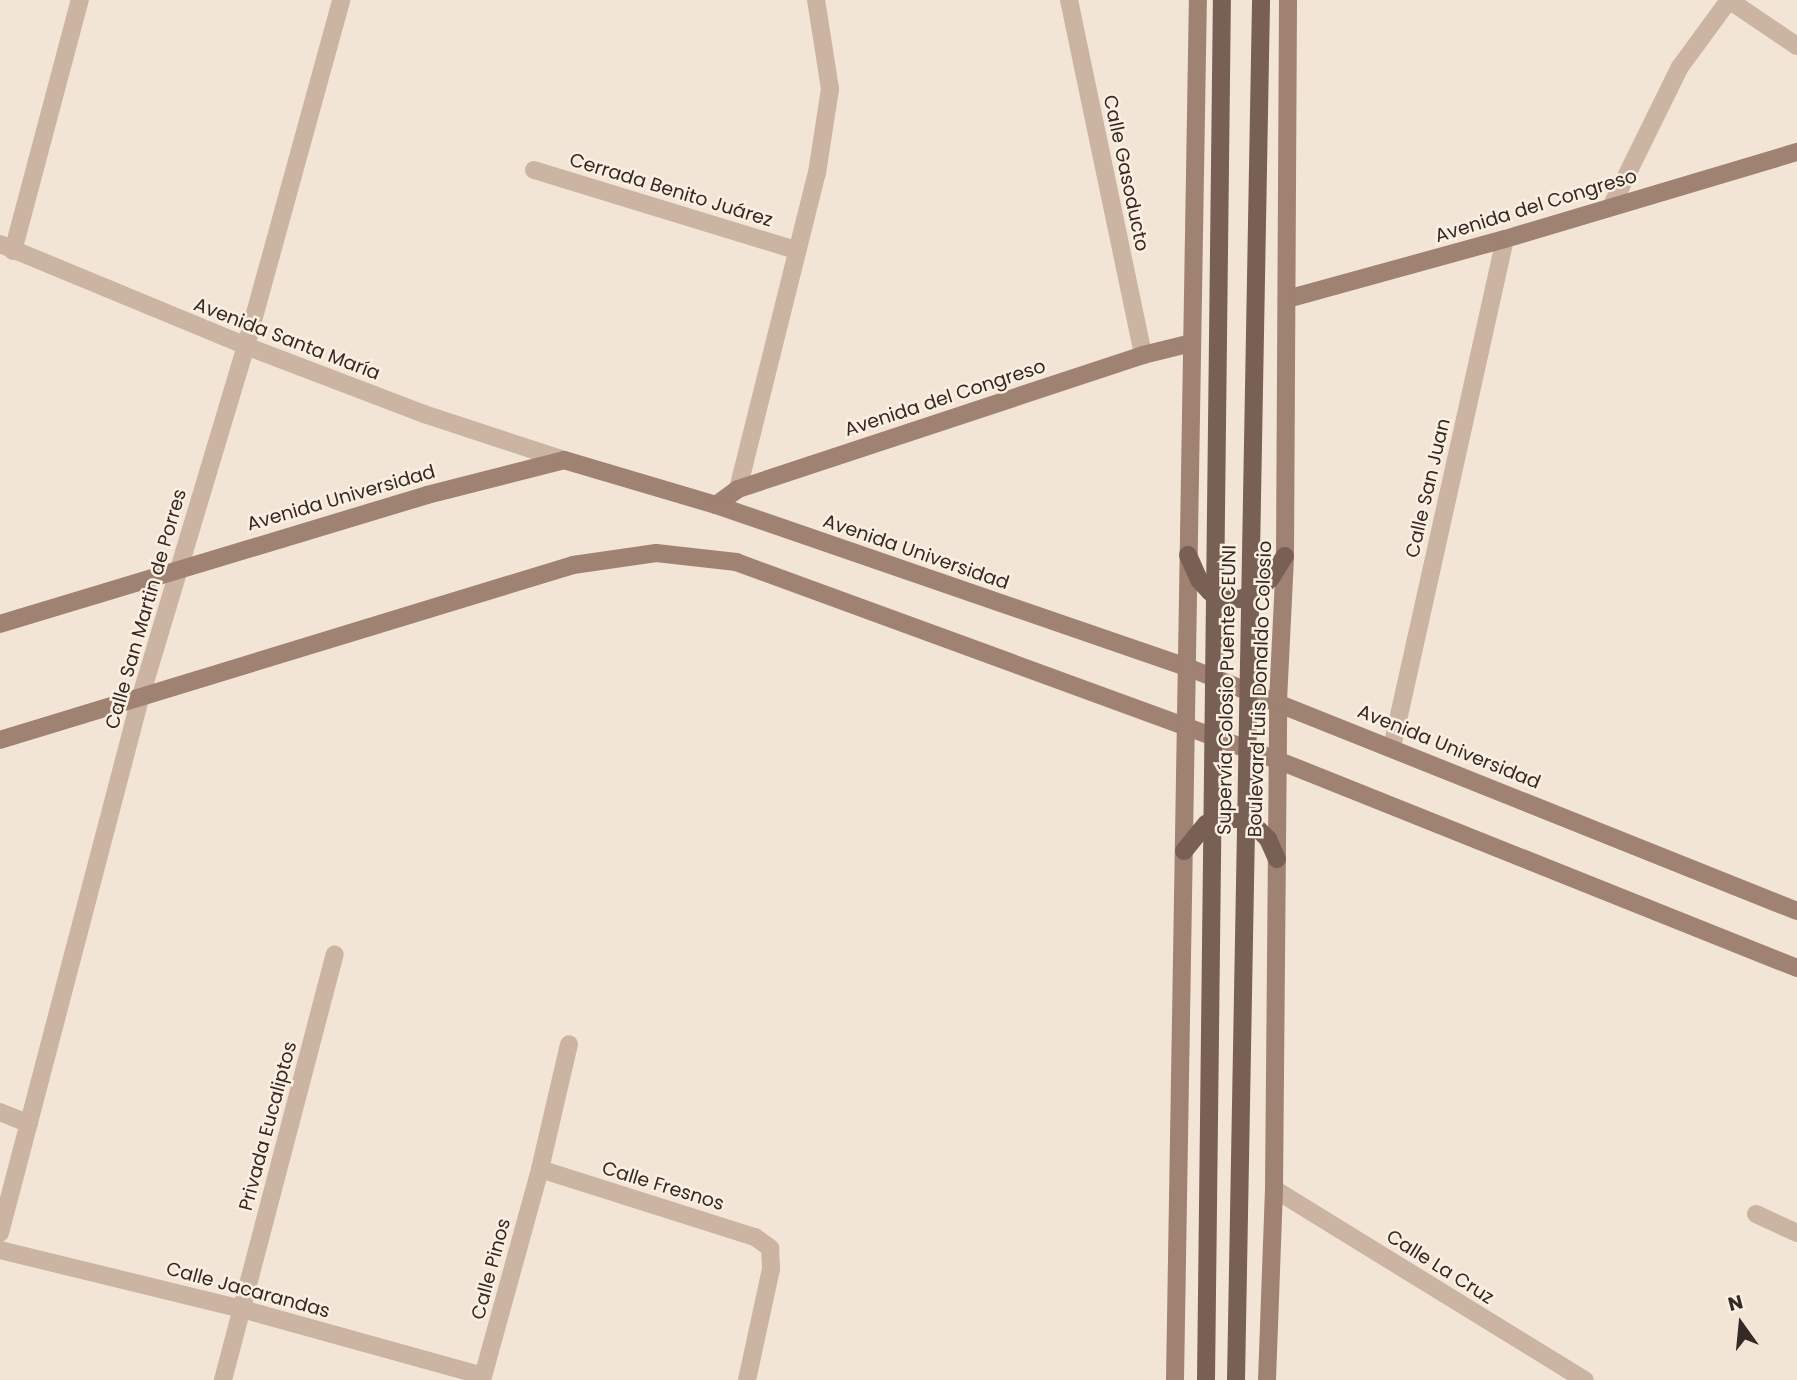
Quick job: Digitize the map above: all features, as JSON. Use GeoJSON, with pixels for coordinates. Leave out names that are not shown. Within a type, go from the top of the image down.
{"type":"FeatureCollection","features":[{"type":"Feature","properties":{"kind":"main road","name":"Supervía Colosio Puente CEUNI"},"geometry":{"type":"LineString","coordinates":[[1206,1380],[1222,0]]}},
{"type":"Feature","properties":{"kind":"main road","name":"Supervía Colosio Puente CEUNI"},"geometry":{"type":"LineString","coordinates":[[1236,1380],[1261,0]]}},
{"type":"Feature","properties":{"kind":"main road"},"geometry":{"type":"LineString","coordinates":[[1188,555],[1199,580],[1210,592],[1222,598],[1241,599],[1263,585],[1285,556]]}},
{"type":"Feature","properties":{"kind":"main road"},"geometry":{"type":"LineString","coordinates":[[1184,851],[1206,824],[1221,819],[1239,819],[1262,834],[1276,859]]}},
{"type":"Feature","properties":{"kind":"street"},"geometry":{"type":"LineString","coordinates":[[6,247],[80,0]]}},
{"type":"Feature","properties":{"kind":"street","name":"Calle San Martin de Porres"},"geometry":{"type":"LineString","coordinates":[[0,1233],[140,699],[246,346],[341,0]]}},
{"type":"Feature","properties":{"kind":"street"},"geometry":{"type":"LineString","coordinates":[[738,489],[817,173],[830,89],[816,0]]}},
{"type":"Feature","properties":{"kind":"street","name":"Calle Gasoducto"},"geometry":{"type":"LineString","coordinates":[[1069,0],[1143,355]]}},
{"type":"Feature","properties":{"kind":"street"},"geometry":{"type":"LineString","coordinates":[[1175,1380],[1198,0]]}},
{"type":"Feature","properties":{"kind":"street","name":"Boulevard Luis Donaldo Colosio"},"geometry":{"type":"LineString","coordinates":[[1268,1380],[1274,1189],[1278,701],[1285,556],[1287,0]]}},
{"type":"Feature","properties":{"kind":"street"},"geometry":{"type":"LineString","coordinates":[[1612,205],[1680,67],[1729,0],[1797,46]]}},
{"type":"Feature","properties":{"kind":"street","name":"Avenida del Congreso"},"geometry":{"type":"LineString","coordinates":[[1287,299],[1505,239],[1797,152]]}},
{"type":"Feature","properties":{"kind":"street","name":"Cerrada Benito Juárez"},"geometry":{"type":"LineString","coordinates":[[534,170],[796,250]]}},
{"type":"Feature","properties":{"kind":"street","name":"Calle San Juan"},"geometry":{"type":"LineString","coordinates":[[1392,747],[1505,239]]}},
{"type":"Feature","properties":{"kind":"street","name":"Avenida Santa María"},"geometry":{"type":"LineString","coordinates":[[6,247],[246,346],[424,414],[564,460]]}},
{"type":"Feature","properties":{"kind":"street","name":"Avenida del Congreso"},"geometry":{"type":"LineString","coordinates":[[716,505],[738,489],[1143,355],[1192,343]]}},
{"type":"Feature","properties":{"kind":"street","name":"Avenida Universidad"},"geometry":{"type":"LineString","coordinates":[[0,624],[178,568],[427,495],[564,460],[716,505],[1187,667],[1278,701],[1797,911]]}},
{"type":"Feature","properties":{"kind":"street"},"geometry":{"type":"LineString","coordinates":[[0,740],[573,565],[656,553],[736,562],[1277,760],[1797,968]]}},
{"type":"Feature","properties":{"kind":"street","name":"Privada Eucaliptos"},"geometry":{"type":"LineString","coordinates":[[223,1380],[335,954]]}},
{"type":"Feature","properties":{"kind":"street","name":"Calle Pinos"},"geometry":{"type":"LineString","coordinates":[[483,1378],[540,1169],[569,1044]]}},
{"type":"Feature","properties":{"kind":"street"},"geometry":{"type":"LineString","coordinates":[[0,1112],[29,1124]]}},
{"type":"Feature","properties":{"kind":"street","name":"Calle Fresnos"},"geometry":{"type":"LineString","coordinates":[[540,1169],[755,1237],[770,1248],[771,1269],[747,1380]]}},
{"type":"Feature","properties":{"kind":"street","name":"Calle La Cruz"},"geometry":{"type":"LineString","coordinates":[[1274,1189],[1585,1380]]}},
{"type":"Feature","properties":{"kind":"street"},"geometry":{"type":"LineString","coordinates":[[1756,1214],[1797,1233]]}},
{"type":"Feature","properties":{"kind":"street","name":"Calle Jacarandas"},"geometry":{"type":"LineString","coordinates":[[0,1250],[242,1308],[483,1378]]}}]}
